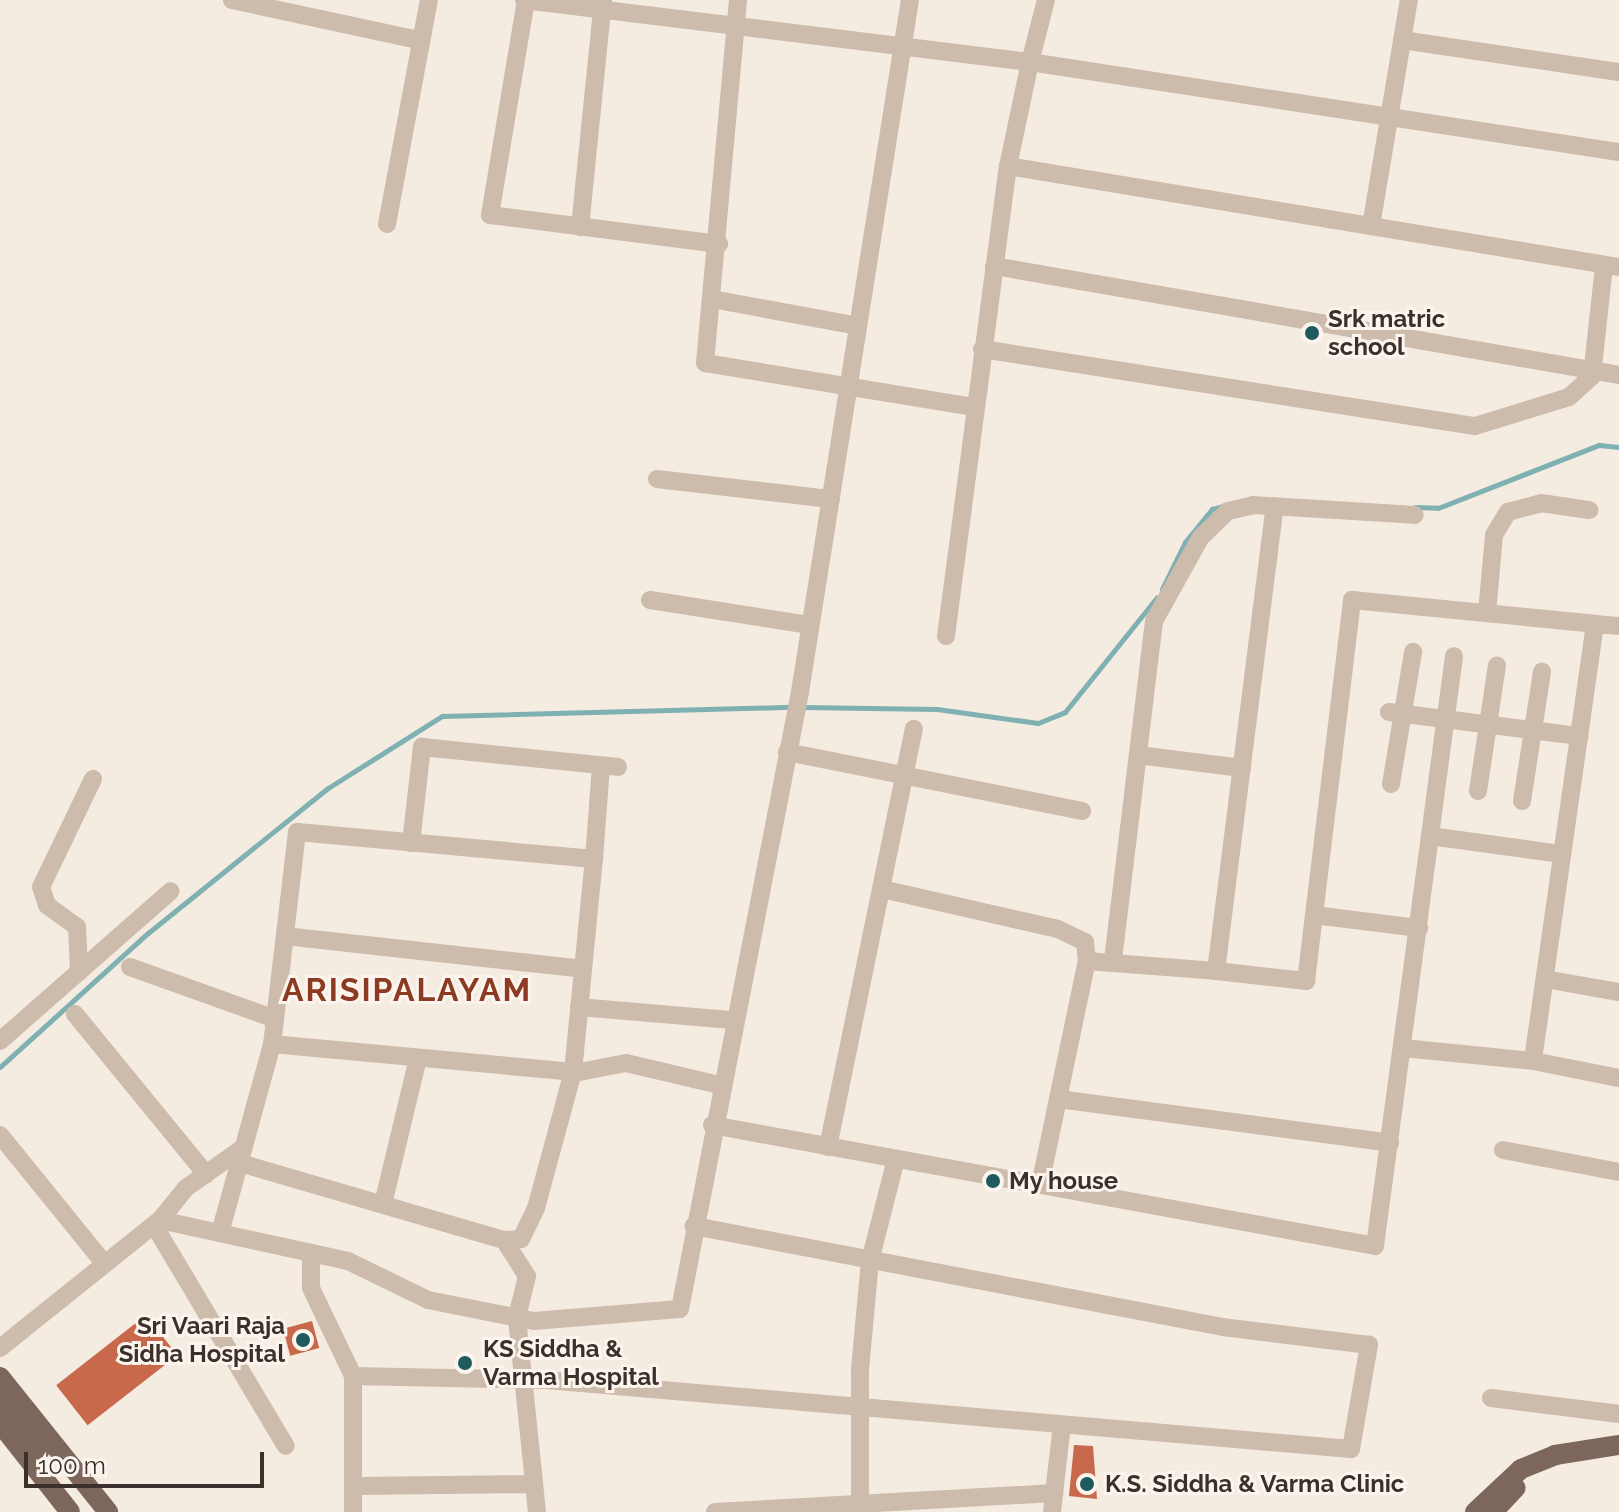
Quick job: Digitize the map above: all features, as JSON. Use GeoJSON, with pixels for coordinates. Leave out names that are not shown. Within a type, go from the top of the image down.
{"type":"FeatureCollection","features":[{"type":"Feature","properties":{"kind":"main road"},"geometry":{"type":"LineString","coordinates":[[0,1377],[108,1512]]}},
{"type":"Feature","properties":{"kind":"main road"},"geometry":{"type":"LineString","coordinates":[[0,1400],[90,1512]]}},
{"type":"Feature","properties":{"kind":"main road"},"geometry":{"type":"LineString","coordinates":[[0,1423],[70,1512]]}},
{"type":"Feature","properties":{"kind":"main road"},"geometry":{"type":"LineString","coordinates":[[1475,1512],[1521,1469],[1555,1455],[1619,1445]]}},
{"type":"Feature","properties":{"kind":"main road"},"geometry":{"type":"LineString","coordinates":[[1493,1512],[1521,1481],[1560,1461],[1619,1457]]}},
{"type":"Feature","properties":{"kind":"street"},"geometry":{"type":"LineString","coordinates":[[232,0],[266,4],[418,40]]}},
{"type":"Feature","properties":{"kind":"street"},"geometry":{"type":"LineString","coordinates":[[387,224],[418,40],[429,0]]}},
{"type":"Feature","properties":{"kind":"street"},"geometry":{"type":"LineString","coordinates":[[719,244],[490,215],[525,0],[602,6],[1030,62],[1619,152]]}},
{"type":"Feature","properties":{"kind":"street"},"geometry":{"type":"LineString","coordinates":[[738,0],[719,244],[705,363],[974,407]]}},
{"type":"Feature","properties":{"kind":"street"},"geometry":{"type":"LineString","coordinates":[[157,1222],[348,1261],[428,1300],[517,1317],[680,1309],[719,1085],[796,707],[910,0]]}},
{"type":"Feature","properties":{"kind":"street"},"geometry":{"type":"LineString","coordinates":[[946,636],[1008,166],[1046,0]]}},
{"type":"Feature","properties":{"kind":"street"},"geometry":{"type":"LineString","coordinates":[[1371,226],[1409,0]]}},
{"type":"Feature","properties":{"kind":"street"},"geometry":{"type":"LineString","coordinates":[[580,227],[602,6]]}},
{"type":"Feature","properties":{"kind":"street"},"geometry":{"type":"LineString","coordinates":[[1402,40],[1619,72]]}},
{"type":"Feature","properties":{"kind":"street"},"geometry":{"type":"LineString","coordinates":[[982,349],[1475,426],[1569,397],[1592,370],[1612,266],[1008,166]]}},
{"type":"Feature","properties":{"kind":"street"},"geometry":{"type":"LineString","coordinates":[[994,266],[1619,375]]}},
{"type":"Feature","properties":{"kind":"street"},"geometry":{"type":"LineString","coordinates":[[712,299],[858,326]]}},
{"type":"Feature","properties":{"kind":"street"},"geometry":{"type":"LineString","coordinates":[[657,479],[831,499]]}},
{"type":"Feature","properties":{"kind":"street"},"geometry":{"type":"LineString","coordinates":[[1487,613],[1494,535],[1508,512],[1541,503],[1589,510]]}},
{"type":"Feature","properties":{"kind":"street"},"geometry":{"type":"LineString","coordinates":[[1113,960],[1154,621],[1201,537],[1219,520],[1253,505],[1415,515]]}},
{"type":"Feature","properties":{"kind":"street"},"geometry":{"type":"LineString","coordinates":[[1216,971],[1275,507]]}},
{"type":"Feature","properties":{"kind":"street"},"geometry":{"type":"LineString","coordinates":[[650,600],[810,625]]}},
{"type":"Feature","properties":{"kind":"street"},"geometry":{"type":"LineString","coordinates":[[1087,961],[1113,960],[1306,981],[1352,600],[1619,626]]}},
{"type":"Feature","properties":{"kind":"street"},"geometry":{"type":"LineString","coordinates":[[1533,1061],[1595,624]]}},
{"type":"Feature","properties":{"kind":"street"},"geometry":{"type":"LineString","coordinates":[[1391,784],[1396,713],[1413,652]]}},
{"type":"Feature","properties":{"kind":"street"},"geometry":{"type":"LineString","coordinates":[[712,1125],[1375,1246],[1454,656]]}},
{"type":"Feature","properties":{"kind":"street"},"geometry":{"type":"LineString","coordinates":[[1478,791],[1497,665]]}},
{"type":"Feature","properties":{"kind":"street"},"geometry":{"type":"LineString","coordinates":[[1522,801],[1542,672]]}},
{"type":"Feature","properties":{"kind":"street"},"geometry":{"type":"LineString","coordinates":[[1396,713],[1579,736]]}},
{"type":"Feature","properties":{"kind":"street"},"geometry":{"type":"LineString","coordinates":[[828,1147],[914,729]]}},
{"type":"Feature","properties":{"kind":"street"},"geometry":{"type":"LineString","coordinates":[[0,1348],[157,1222],[206,1174],[242,1155],[383,1204],[504,1240],[521,1239],[536,1208],[573,1072],[594,859],[610,766],[422,747],[411,843]]}},
{"type":"Feature","properties":{"kind":"street"},"geometry":{"type":"LineString","coordinates":[[787,752],[1082,811]]}},
{"type":"Feature","properties":{"kind":"street"},"geometry":{"type":"LineString","coordinates":[[1138,755],[1242,768]]}},
{"type":"Feature","properties":{"kind":"street"},"geometry":{"type":"LineString","coordinates":[[79,972],[77,927],[47,905],[41,887],[93,779]]}},
{"type":"Feature","properties":{"kind":"street"},"geometry":{"type":"LineString","coordinates":[[220,1233],[272,1044],[297,832],[594,859]]}},
{"type":"Feature","properties":{"kind":"street"},"geometry":{"type":"LineString","coordinates":[[1430,836],[1562,854]]}},
{"type":"Feature","properties":{"kind":"street"},"geometry":{"type":"LineString","coordinates":[[882,889],[1058,929],[1085,942],[1087,961],[1040,1185]]}},
{"type":"Feature","properties":{"kind":"street"},"geometry":{"type":"LineString","coordinates":[[0,1041],[171,891]]}},
{"type":"Feature","properties":{"kind":"street"},"geometry":{"type":"LineString","coordinates":[[1314,915],[1419,928]]}},
{"type":"Feature","properties":{"kind":"street"},"geometry":{"type":"LineString","coordinates":[[285,936],[583,969]]}},
{"type":"Feature","properties":{"kind":"street"},"geometry":{"type":"LineString","coordinates":[[130,967],[275,1019]]}},
{"type":"Feature","properties":{"kind":"street"},"geometry":{"type":"LineString","coordinates":[[1545,979],[1619,992]]}},
{"type":"Feature","properties":{"kind":"street"},"geometry":{"type":"LineString","coordinates":[[579,1007],[732,1020]]}},
{"type":"Feature","properties":{"kind":"street"},"geometry":{"type":"LineString","coordinates":[[75,1014],[206,1174]]}},
{"type":"Feature","properties":{"kind":"street"},"geometry":{"type":"LineString","coordinates":[[272,1044],[573,1072],[626,1063],[719,1085]]}},
{"type":"Feature","properties":{"kind":"street"},"geometry":{"type":"LineString","coordinates":[[1403,1048],[1533,1061],[1619,1078]]}},
{"type":"Feature","properties":{"kind":"street"},"geometry":{"type":"LineString","coordinates":[[383,1204],[418,1058]]}},
{"type":"Feature","properties":{"kind":"street"},"geometry":{"type":"LineString","coordinates":[[1058,1099],[1390,1143]]}},
{"type":"Feature","properties":{"kind":"street"},"geometry":{"type":"LineString","coordinates":[[0,1135],[105,1264]]}},
{"type":"Feature","properties":{"kind":"street"},"geometry":{"type":"LineString","coordinates":[[1503,1150],[1619,1172]]}},
{"type":"Feature","properties":{"kind":"street"},"geometry":{"type":"LineString","coordinates":[[860,1506],[861,1408],[870,1261],[896,1159]]}},
{"type":"Feature","properties":{"kind":"street"},"geometry":{"type":"LineString","coordinates":[[157,1222],[286,1446]]}},
{"type":"Feature","properties":{"kind":"street"},"geometry":{"type":"LineString","coordinates":[[353,1376],[522,1380],[1351,1449],[1369,1345],[1223,1327],[694,1226]]}},
{"type":"Feature","properties":{"kind":"street"},"geometry":{"type":"LineString","coordinates":[[504,1240],[527,1276],[517,1317],[537,1512]]}},
{"type":"Feature","properties":{"kind":"street"},"geometry":{"type":"LineString","coordinates":[[311,1253],[311,1288],[353,1376],[353,1512]]}},
{"type":"Feature","properties":{"kind":"street"},"geometry":{"type":"LineString","coordinates":[[1491,1398],[1619,1414]]}},
{"type":"Feature","properties":{"kind":"street"},"geometry":{"type":"LineString","coordinates":[[715,1512],[1053,1502],[1062,1425]]}},
{"type":"Feature","properties":{"kind":"street"},"geometry":{"type":"LineString","coordinates":[[353,1486],[534,1484]]}},
{"type":"Feature","properties":{"kind":"building"},"geometry":{"type":"Polygon","coordinates":[[[146,1315],[177,1355],[88,1425],[56,1385],[146,1315]]]}},
{"type":"Feature","properties":{"kind":"building"},"geometry":{"type":"Polygon","coordinates":[[[312,1321],[319,1348],[290,1356],[283,1329],[312,1321]]]}},
{"type":"Feature","properties":{"kind":"building"},"geometry":{"type":"Polygon","coordinates":[[[1074,1445],[1093,1446],[1097,1499],[1069,1496],[1074,1445]]]}},
{"type":"Feature","properties":{"kind":"waterway"},"geometry":{"type":"LineString","coordinates":[[1415,507],[1438,508],[1599,445],[1619,447]]}},
{"type":"Feature","properties":{"kind":"waterway"},"geometry":{"type":"LineString","coordinates":[[1162,589],[1185,542],[1212,509],[1223,506]]}},
{"type":"Feature","properties":{"kind":"waterway"},"geometry":{"type":"LineString","coordinates":[[801,707],[937,709],[1038,723],[1065,712],[1157,597]]}},
{"type":"Feature","properties":{"kind":"waterway"},"geometry":{"type":"LineString","coordinates":[[0,1067],[148,933],[328,788],[442,716],[791,707]]}},
{"type":"Feature","properties":{"kind":"place","name":"Srk matric school"},"geometry":{"type":"Point","coordinates":[1312,333]}},
{"type":"Feature","properties":{"kind":"place","name":"My house"},"geometry":{"type":"Point","coordinates":[993,1181]}},
{"type":"Feature","properties":{"kind":"place","name":"Sri Vaari Raja Sidha Hospital"},"geometry":{"type":"Point","coordinates":[303,1340]}},
{"type":"Feature","properties":{"kind":"place","name":"KS Siddha & Varma Hospital"},"geometry":{"type":"Point","coordinates":[465,1363]}},
{"type":"Feature","properties":{"kind":"place","name":"K.S. Siddha & Varma Clinic"},"geometry":{"type":"Point","coordinates":[1087,1484]}},
{"type":"Feature","properties":{"kind":"district","name":"ARISIPALAYAM"},"geometry":{"type":"Point","coordinates":[407,990]}}]}
